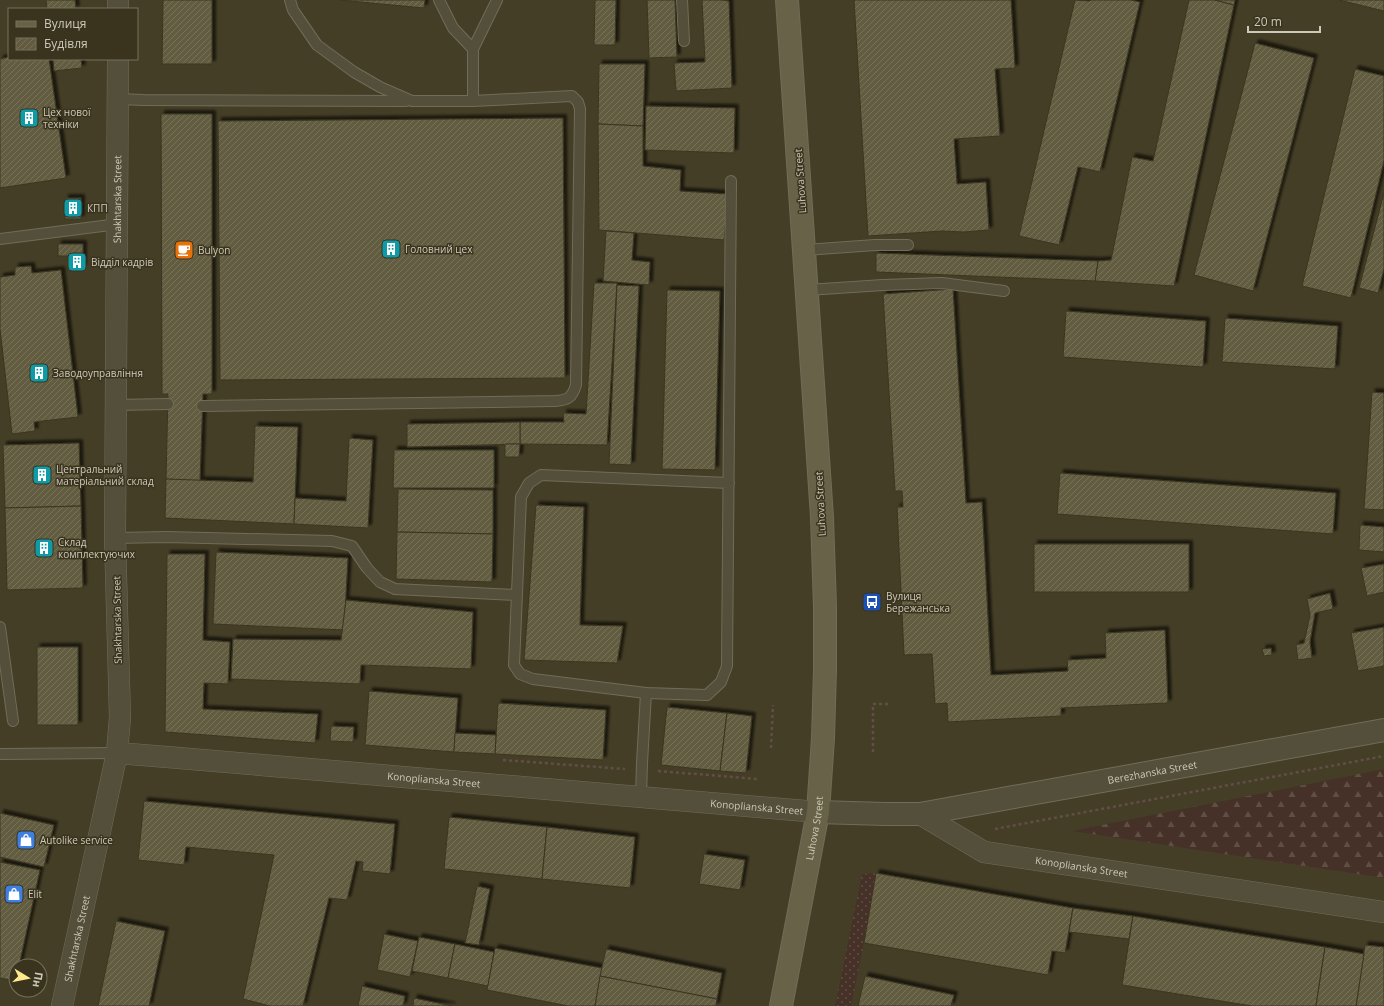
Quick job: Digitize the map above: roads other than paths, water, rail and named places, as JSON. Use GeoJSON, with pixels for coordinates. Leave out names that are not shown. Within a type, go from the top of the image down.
{"type":"FeatureCollection","features":[{"type":"Feature","properties":{"kind":"main road","name":"Luhova Street"},"geometry":{"type":"LineString","coordinates":[[781,1006],[818,812],[823,738],[825,607],[822,517],[787,0]]}},
{"type":"Feature","properties":{"kind":"street","name":"Shakhtarska Street"},"geometry":{"type":"LineString","coordinates":[[62,1006],[117,753],[120,717],[115,538],[118,60]]}},
{"type":"Feature","properties":{"kind":"street","name":"Berezhanska Street"},"geometry":{"type":"LineString","coordinates":[[920,814],[1384,730]]}},
{"type":"Feature","properties":{"kind":"street","name":"Konoplianska Street"},"geometry":{"type":"LineString","coordinates":[[117,753],[818,812],[920,814],[984,852],[1384,912]]}},
{"type":"Feature","properties":{"kind":"lane"},"geometry":{"type":"LineString","coordinates":[[290,0],[293,10],[317,45],[354,72],[380,87],[412,101]]}},
{"type":"Feature","properties":{"kind":"lane"},"geometry":{"type":"LineString","coordinates":[[439,0],[453,28],[473,49]]}},
{"type":"Feature","properties":{"kind":"lane"},"geometry":{"type":"LineString","coordinates":[[473,101],[473,49],[497,0]]}},
{"type":"Feature","properties":{"kind":"lane"},"geometry":{"type":"LineString","coordinates":[[682,0],[684,41]]}},
{"type":"Feature","properties":{"kind":"lane"},"geometry":{"type":"LineString","coordinates":[[118,99],[473,101],[572,96],[578,102],[580,109],[576,376],[574,392],[567,400],[202,406]]}},
{"type":"Feature","properties":{"kind":"lane"},"geometry":{"type":"LineString","coordinates":[[728,483],[541,475],[529,483],[521,497],[516,595],[514,665],[520,674],[533,679],[646,694],[707,695],[722,682],[727,666],[731,181]]}},
{"type":"Feature","properties":{"kind":"lane"},"geometry":{"type":"LineString","coordinates":[[0,239],[118,224]]}},
{"type":"Feature","properties":{"kind":"lane"},"geometry":{"type":"LineString","coordinates":[[804,250],[875,244],[908,245]]}},
{"type":"Feature","properties":{"kind":"lane"},"geometry":{"type":"LineString","coordinates":[[807,290],[942,283],[1004,291]]}},
{"type":"Feature","properties":{"kind":"lane"},"geometry":{"type":"LineString","coordinates":[[115,405],[168,404]]}},
{"type":"Feature","properties":{"kind":"lane"},"geometry":{"type":"LineString","coordinates":[[115,538],[166,537],[332,541],[352,546],[367,568],[380,582],[395,589],[516,595]]}},
{"type":"Feature","properties":{"kind":"lane"},"geometry":{"type":"LineString","coordinates":[[0,627],[13,721]]}},
{"type":"Feature","properties":{"kind":"lane"},"geometry":{"type":"LineString","coordinates":[[641,796],[646,694]]}},
{"type":"Feature","properties":{"kind":"lane"},"geometry":{"type":"LineString","coordinates":[[0,754],[117,753]]}},
{"type":"Feature","properties":{"kind":"place","name":"Цех нової техніки"},"geometry":{"type":"Point","coordinates":[29,118]}},
{"type":"Feature","properties":{"kind":"place","name":"КПП"},"geometry":{"type":"Point","coordinates":[73,208]}},
{"type":"Feature","properties":{"kind":"place","name":"Головний цех"},"geometry":{"type":"Point","coordinates":[391,249]}},
{"type":"Feature","properties":{"kind":"place","name":"Bulyon"},"geometry":{"type":"Point","coordinates":[184,250]}},
{"type":"Feature","properties":{"kind":"place","name":"Відділ кадрів"},"geometry":{"type":"Point","coordinates":[77,262]}},
{"type":"Feature","properties":{"kind":"place","name":"Заводоуправління"},"geometry":{"type":"Point","coordinates":[39,373]}},
{"type":"Feature","properties":{"kind":"place","name":"Центральний матеріальний склад"},"geometry":{"type":"Point","coordinates":[42,475]}},
{"type":"Feature","properties":{"kind":"place","name":"Склад комплектуючих"},"geometry":{"type":"Point","coordinates":[44,548]}},
{"type":"Feature","properties":{"kind":"place","name":"Вулиця Бережанська"},"geometry":{"type":"Point","coordinates":[872,602]}},
{"type":"Feature","properties":{"kind":"place","name":"Autolike service"},"geometry":{"type":"Point","coordinates":[26,840]}},
{"type":"Feature","properties":{"kind":"place","name":"Elit"},"geometry":{"type":"Point","coordinates":[14,894]}}]}
